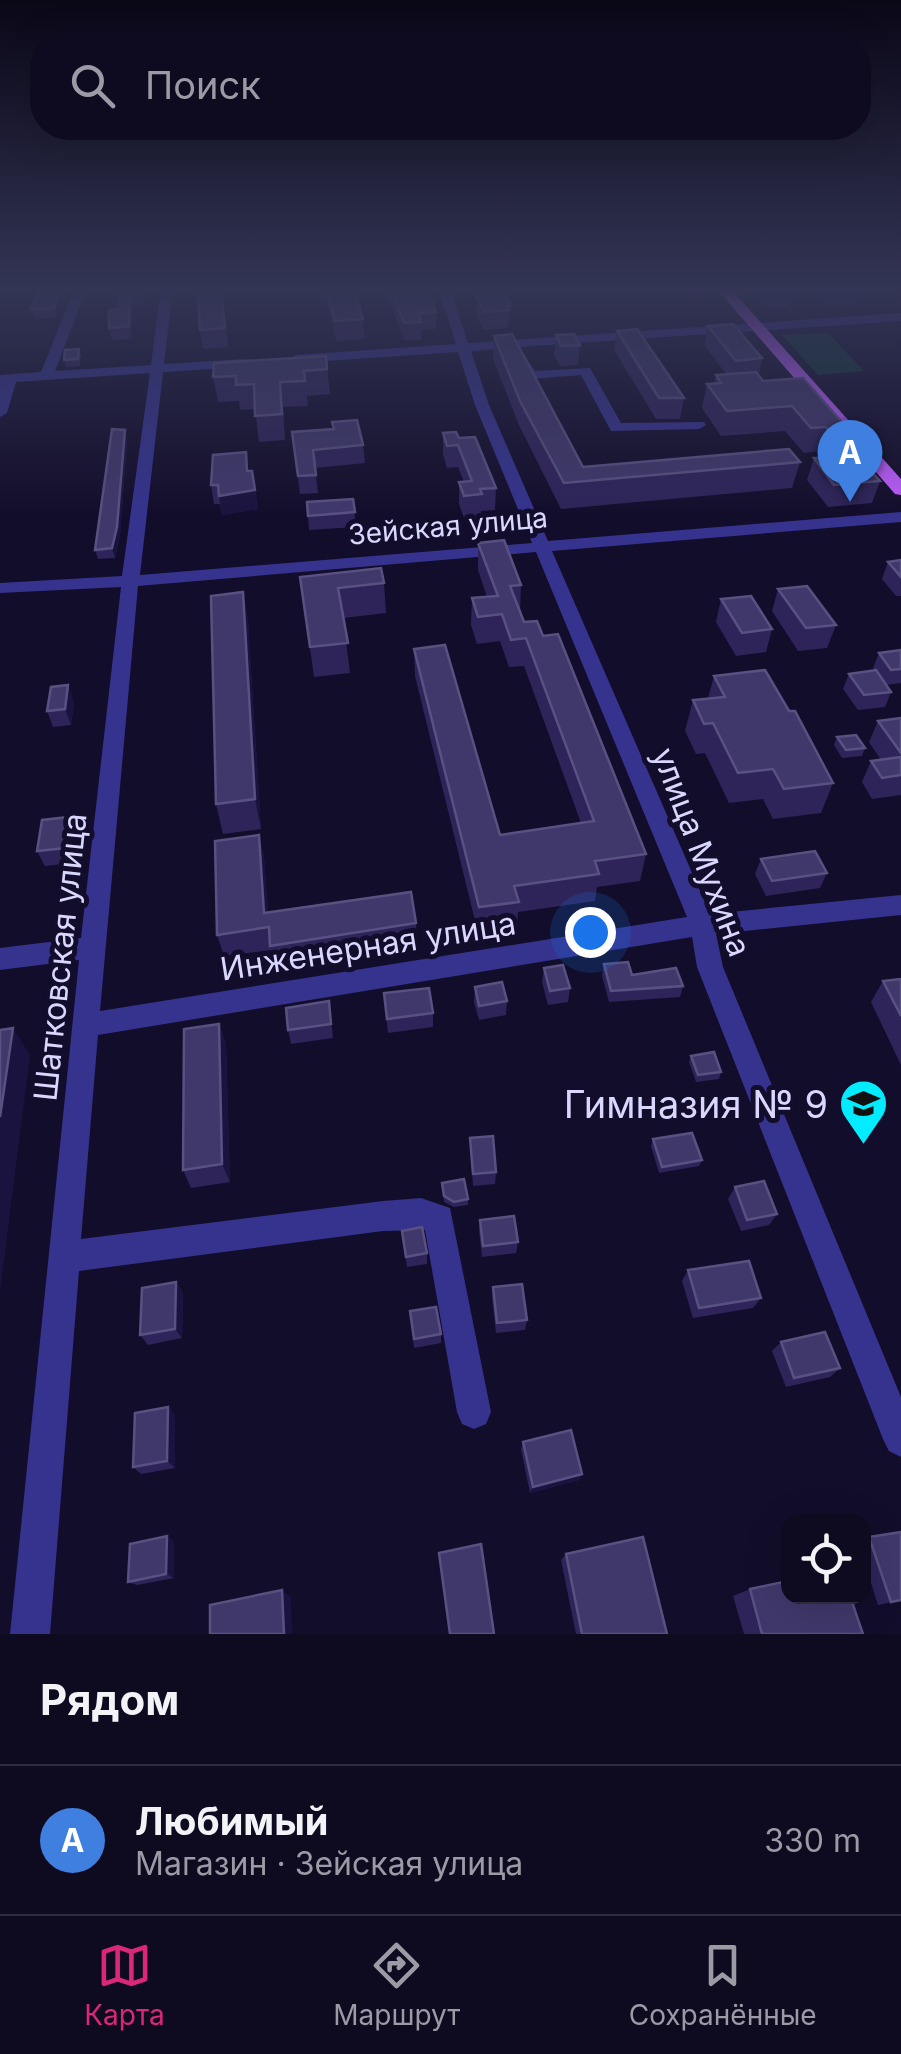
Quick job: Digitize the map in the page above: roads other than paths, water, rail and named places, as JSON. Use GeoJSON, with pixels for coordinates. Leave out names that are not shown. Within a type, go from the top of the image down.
{"type":"FeatureCollection","features":[{"type":"Feature","properties":{"kind":"main road"},"geometry":{"type":"LineString","coordinates":[[791,364],[901,490]]}},
{"type":"Feature","properties":{"kind":"street"},"geometry":{"type":"LineString","coordinates":[[46,376],[51,364]]}},
{"type":"Feature","properties":{"kind":"street","name":"Шатковская улица"},"geometry":{"type":"LineString","coordinates":[[30,1634],[85,1025],[155,364]]}},
{"type":"Feature","properties":{"kind":"street"},"geometry":{"type":"LineString","coordinates":[[0,413],[5,379],[224,364]]}},
{"type":"Feature","properties":{"kind":"street","name":"улица Мухина"},"geometry":{"type":"LineString","coordinates":[[469,364],[482,404],[702,925],[710,967],[901,1439]]}},
{"type":"Feature","properties":{"kind":"street"},"geometry":{"type":"LineString","coordinates":[[525,364],[531,376],[585,371],[616,428],[700,426]]}},
{"type":"Feature","properties":{"kind":"street","name":"Зейская улица"},"geometry":{"type":"LineString","coordinates":[[0,588],[130,581],[901,517]]}},
{"type":"Feature","properties":{"kind":"street","name":"Инженерная улица"},"geometry":{"type":"LineString","coordinates":[[85,1025],[702,925],[901,905]]}},
{"type":"Feature","properties":{"kind":"street"},"geometry":{"type":"LineString","coordinates":[[0,958],[95,947]]}},
{"type":"Feature","properties":{"kind":"street"},"geometry":{"type":"LineString","coordinates":[[64,1257],[382,1216],[420,1213],[439,1219],[474,1412]]}},
{"type":"Feature","properties":{"kind":"place","name":"Любимый"},"geometry":{"type":"Point","coordinates":[850,502]}},
{"type":"Feature","properties":{"kind":"place","name":"Гимназия № 9"},"geometry":{"type":"Point","coordinates":[863,1146]}}]}
